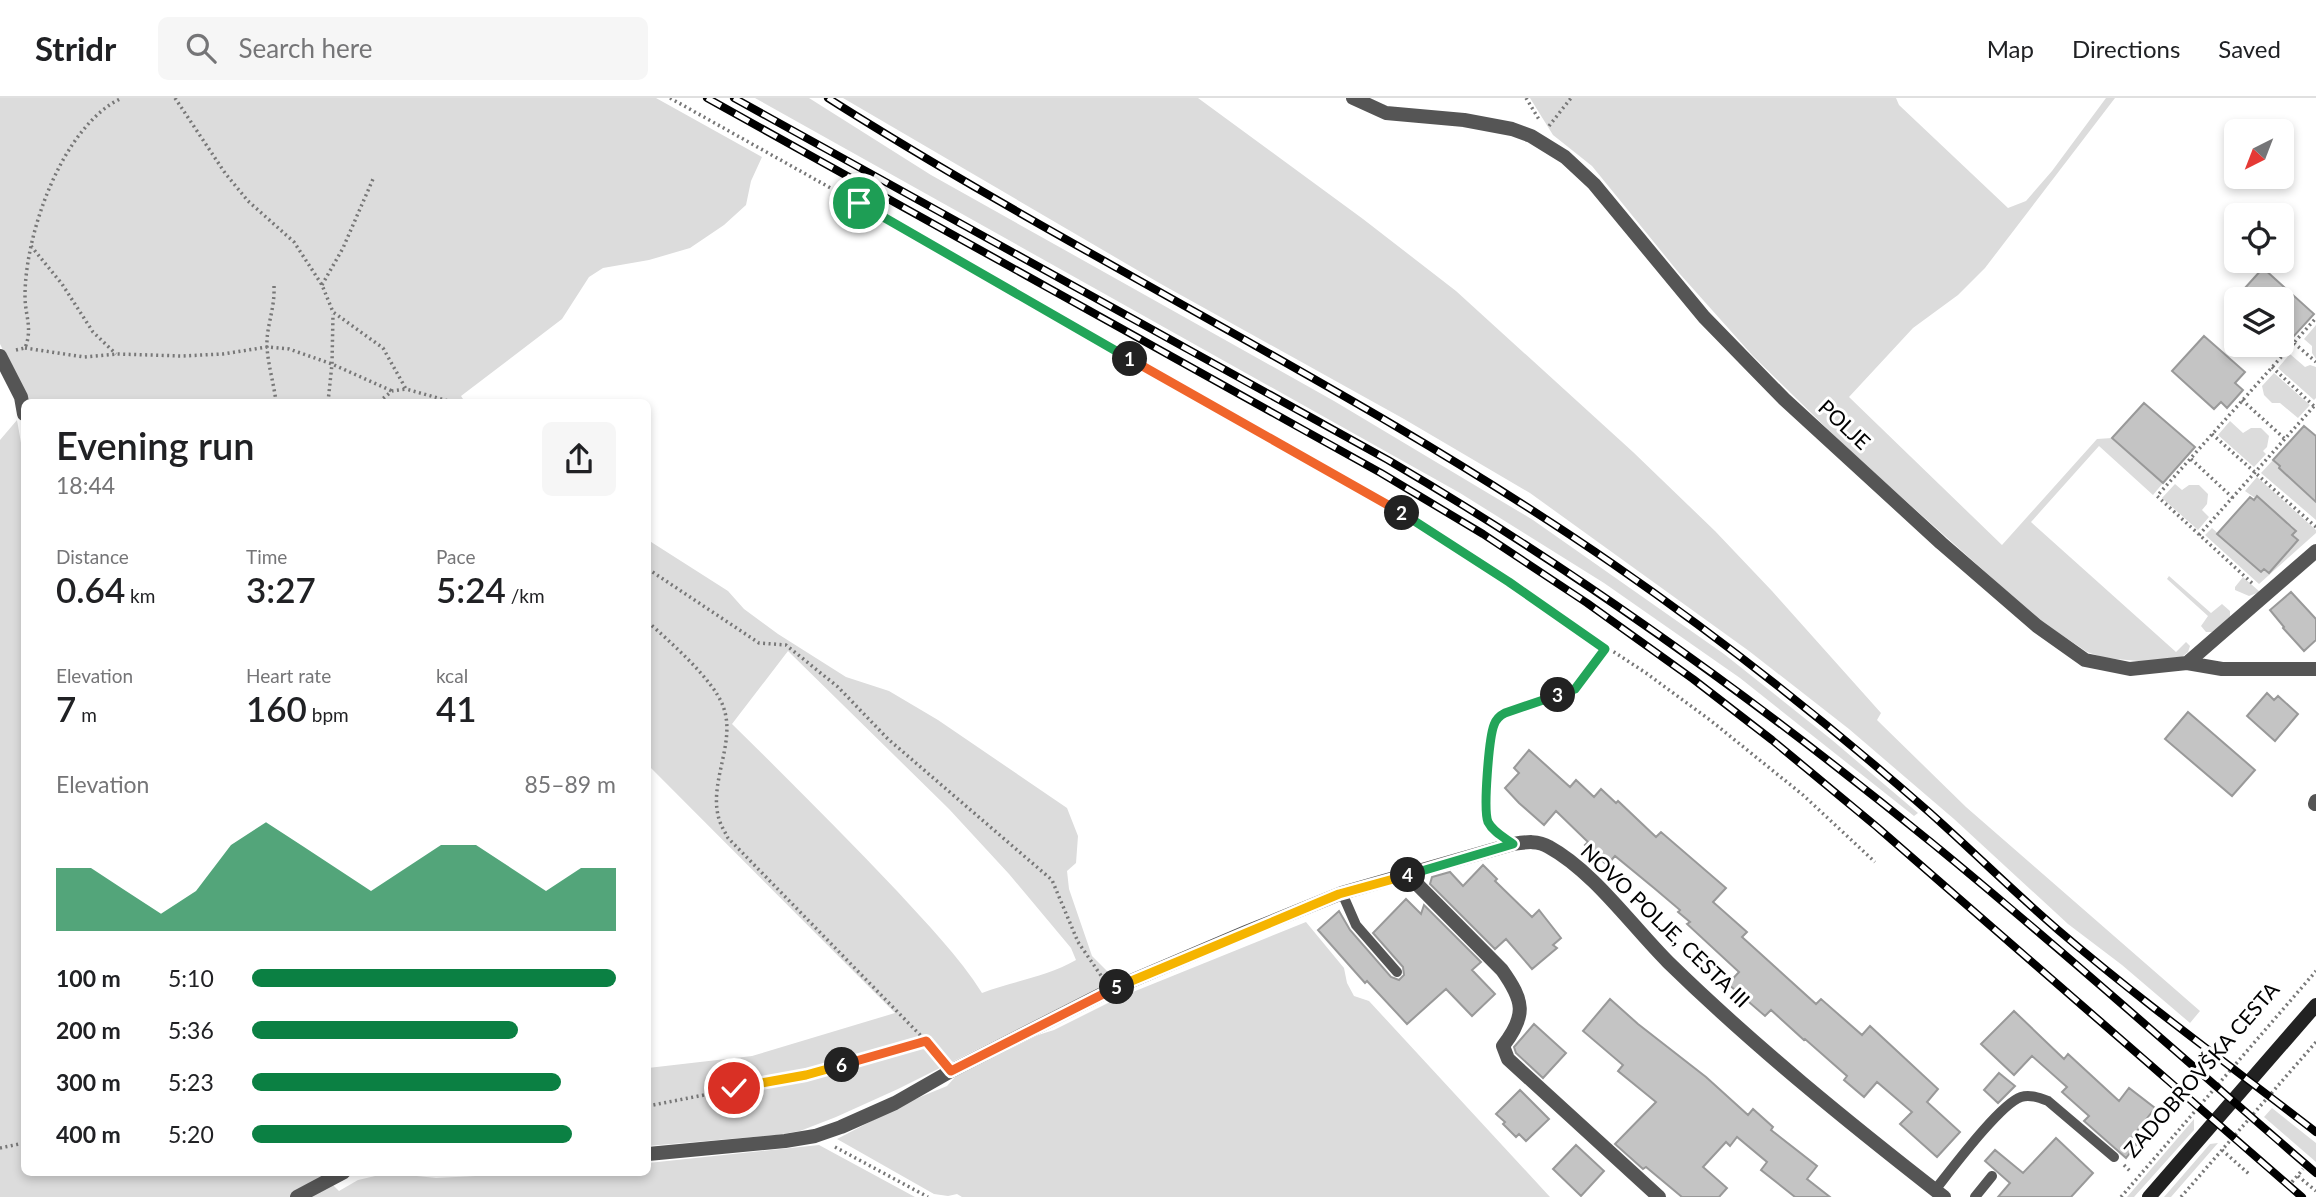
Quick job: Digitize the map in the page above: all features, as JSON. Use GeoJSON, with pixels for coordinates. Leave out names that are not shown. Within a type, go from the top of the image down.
{"type":"FeatureCollection","features":[{"type":"Feature","properties":{"kind":"main road","name":"ZADOBROVŠKA CESTA"},"geometry":{"type":"LineString","coordinates":[[2149,1197],[2316,1005]]}},
{"type":"Feature","properties":{"kind":"street","name":"POLJE"},"geometry":{"type":"LineString","coordinates":[[1353,98],[1386,113],[1489,123],[1531,136],[1556,150],[1594,184],[1704,317],[1775,390],[1941,543],[2037,626],[2085,660],[2130,669],[2187,663],[2222,669],[2316,669]]}},
{"type":"Feature","properties":{"kind":"street"},"geometry":{"type":"LineString","coordinates":[[6,353],[21,399]]}},
{"type":"Feature","properties":{"kind":"street"},"geometry":{"type":"LineString","coordinates":[[2187,663],[2316,551]]}},
{"type":"Feature","properties":{"kind":"street","name":"NOVO POLJE, CESTA III"},"geometry":{"type":"LineString","coordinates":[[651,1154],[815,1136],[895,1103],[951,1071],[1110,990],[1342,893],[1513,844],[1535,842],[1547,845],[1578,868],[1667,961],[1744,1032],[1939,1194]]}},
{"type":"Feature","properties":{"kind":"street"},"geometry":{"type":"LineString","coordinates":[[1408,875],[1502,970],[1520,998],[1518,1024],[1503,1046],[1508,1059],[1658,1197]]}},
{"type":"Feature","properties":{"kind":"street"},"geometry":{"type":"LineString","coordinates":[[297,1197],[336,1176]]}},
{"type":"Feature","properties":{"kind":"lane"},"geometry":{"type":"LineString","coordinates":[[1342,893],[1356,925],[1397,972]]}},
{"type":"Feature","properties":{"kind":"lane"},"geometry":{"type":"LineString","coordinates":[[1939,1194],[2004,1109],[2022,1097],[2037,1097],[2048,1101],[2114,1157]]}},
{"type":"Feature","properties":{"kind":"lane"},"geometry":{"type":"LineString","coordinates":[[1975,1197],[1992,1176]]}},
{"type":"Feature","properties":{"kind":"path"},"geometry":{"type":"LineString","coordinates":[[25,348],[30,335],[25,296],[31,246],[43,198],[64,159],[94,116],[122,98]]}},
{"type":"Feature","properties":{"kind":"path"},"geometry":{"type":"LineString","coordinates":[[174,98],[225,173],[248,201],[294,242],[322,285],[333,313],[328,399]]}},
{"type":"Feature","properties":{"kind":"path"},"geometry":{"type":"LineString","coordinates":[[670,98],[1410,518],[1605,649],[1646,673],[1710,720],[1803,795],[1875,862]]}},
{"type":"Feature","properties":{"kind":"path"},"geometry":{"type":"LineString","coordinates":[[1544,128],[1552,124],[1571,98]]}},
{"type":"Feature","properties":{"kind":"path"},"geometry":{"type":"LineString","coordinates":[[322,285],[343,248],[373,179]]}},
{"type":"Feature","properties":{"kind":"path"},"geometry":{"type":"LineString","coordinates":[[31,246],[62,285],[93,332],[117,354]]}},
{"type":"Feature","properties":{"kind":"path"},"geometry":{"type":"LineString","coordinates":[[274,286],[275,305],[268,329],[267,347],[276,399]]}},
{"type":"Feature","properties":{"kind":"path"},"geometry":{"type":"LineString","coordinates":[[333,313],[383,348],[406,389]]}},
{"type":"Feature","properties":{"kind":"path"},"geometry":{"type":"LineString","coordinates":[[2316,318],[2294,343],[2316,362]]}},
{"type":"Feature","properties":{"kind":"path"},"geometry":{"type":"LineString","coordinates":[[6,353],[25,348],[85,357],[117,354],[182,356],[223,354],[267,347],[289,349],[332,364],[391,391],[406,389],[441,399]]}},
{"type":"Feature","properties":{"kind":"path"},"geometry":{"type":"LineString","coordinates":[[2259,589],[2157,496],[2281,357]]}},
{"type":"Feature","properties":{"kind":"path"},"geometry":{"type":"LineString","coordinates":[[2200,535],[2315,406],[2272,367]]}},
{"type":"Feature","properties":{"kind":"path"},"geometry":{"type":"LineString","coordinates":[[382,399],[391,391]]}},
{"type":"Feature","properties":{"kind":"path"},"geometry":{"type":"LineString","coordinates":[[2242,400],[2285,439]]}},
{"type":"Feature","properties":{"kind":"path"},"geometry":{"type":"LineString","coordinates":[[2212,434],[2316,527]]}},
{"type":"Feature","properties":{"kind":"path"},"geometry":{"type":"LineString","coordinates":[[2190,459],[2233,498]]}},
{"type":"Feature","properties":{"kind":"path"},"geometry":{"type":"LineString","coordinates":[[651,571],[759,643],[786,645],[838,687],[888,739],[1052,880],[1079,942],[1110,990]]}},
{"type":"Feature","properties":{"kind":"path"},"geometry":{"type":"LineString","coordinates":[[651,625],[683,655],[713,690],[723,707],[727,730],[717,806],[719,819],[728,838],[926,1041],[951,1071]]}},
{"type":"Feature","properties":{"kind":"path"},"geometry":{"type":"LineString","coordinates":[[1513,844],[1497,833],[1488,821],[1490,737],[1497,718],[1575,689],[1605,649]]}},
{"type":"Feature","properties":{"kind":"path","name":"ZADOBROVŠKA CESTA"},"geometry":{"type":"LineString","coordinates":[[2120,1197],[2316,971]]}},
{"type":"Feature","properties":{"kind":"path"},"geometry":{"type":"LineString","coordinates":[[651,1105],[806,1075],[926,1041]]}},
{"type":"Feature","properties":{"kind":"path"},"geometry":{"type":"LineString","coordinates":[[2181,1197],[2316,1042]]}},
{"type":"Feature","properties":{"kind":"path"},"geometry":{"type":"LineString","coordinates":[[815,1136],[928,1197]]}},
{"type":"Feature","properties":{"kind":"path"},"geometry":{"type":"LineString","coordinates":[[0,1147],[21,1144]]}},
{"type":"Feature","properties":{"kind":"path"},"geometry":{"type":"LineString","coordinates":[[2222,1150],[2249,1174]]}},
{"type":"Feature","properties":{"kind":"path"},"geometry":{"type":"LineString","coordinates":[[2292,1182],[2304,1170]]}},
{"type":"Feature","properties":{"kind":"path"},"geometry":{"type":"LineString","coordinates":[[2298,1176],[2316,1191]]}},
{"type":"Feature","properties":{"kind":"shaded area"},"geometry":{"type":"Polygon","coordinates":[[[0,98],[656,98],[762,157],[751,181],[746,205],[724,225],[690,248],[649,260],[603,268],[589,277],[562,319],[461,396],[463,399],[28,399],[0,344],[0,98]]]}},
{"type":"Feature","properties":{"kind":"shaded area"},"geometry":{"type":"Polygon","coordinates":[[[755,98],[809,98],[931,175],[1334,401],[1533,520],[1724,654],[1918,813],[1914,816],[1740,678],[1604,583],[1460,493],[755,98]]]}},
{"type":"Feature","properties":{"kind":"shaded area"},"geometry":{"type":"Polygon","coordinates":[[[843,98],[1198,98],[1456,291],[1633,452],[1715,531],[1772,591],[1881,713],[1877,720],[1966,807],[2200,1011],[2190,1023],[2122,965],[2068,924],[1954,819],[1849,729],[1749,651],[1530,493],[1404,419],[1161,284],[843,98]]]}},
{"type":"Feature","properties":{"kind":"shaded area"},"geometry":{"type":"Polygon","coordinates":[[[1530,98],[1896,98],[1899,105],[2008,208],[2026,201],[2052,171],[2106,98],[2115,98],[1985,268],[1958,295],[1913,328],[1849,397],[2002,545],[2097,439],[2112,438],[2163,483],[2153,495],[2099,446],[2031,522],[2176,652],[2186,642],[2190,646],[2188,652],[2182,657],[2149,662],[2105,658],[2087,652],[2038,619],[1851,452],[1753,356],[1679,273],[1592,166],[1553,135],[1530,98]]]}},
{"type":"Feature","properties":{"kind":"shaded area"},"geometry":{"type":"Polygon","coordinates":[[[2316,325],[2316,359],[2312,346],[2304,339],[2316,325]]]}},
{"type":"Feature","properties":{"kind":"shaded area"},"geometry":{"type":"Polygon","coordinates":[[[2287,357],[2293,357],[2305,367],[2316,367],[2316,398],[2314,400],[2278,368],[2287,357]]]}},
{"type":"Feature","properties":{"kind":"shaded area"},"geometry":{"type":"Polygon","coordinates":[[[2274,373],[2310,405],[2298,418],[2280,403],[2272,403],[2264,395],[2262,386],[2274,373]]]}},
{"type":"Feature","properties":{"kind":"shaded area"},"geometry":{"type":"Polygon","coordinates":[[[17,420],[21,443],[21,1176],[324,1176],[339,1191],[358,1180],[375,1176],[651,1176],[651,1163],[819,1145],[915,1197],[0,1197],[0,440],[17,420]]]}},
{"type":"Feature","properties":{"kind":"shaded area"},"geometry":{"type":"Polygon","coordinates":[[[2230,421],[2243,433],[2251,428],[2261,428],[2269,436],[2267,447],[2263,451],[2266,454],[2254,467],[2218,435],[2230,421]]]}},
{"type":"Feature","properties":{"kind":"shaded area"},"geometry":{"type":"Polygon","coordinates":[[[2273,460],[2280,466],[2279,469],[2316,502],[2316,520],[2261,473],[2273,460]]]}},
{"type":"Feature","properties":{"kind":"shaded area"},"geometry":{"type":"Polygon","coordinates":[[[2257,477],[2316,530],[2316,533],[2259,584],[2205,535],[2212,528],[2261,572],[2297,541],[2292,535],[2296,530],[2291,525],[2287,529],[2258,496],[2255,498],[2245,491],[2257,477]]]}},
{"type":"Feature","properties":{"kind":"shaded area"},"geometry":{"type":"Polygon","coordinates":[[[2175,484],[2182,490],[2189,485],[2199,485],[2208,494],[2207,504],[2202,510],[2209,517],[2198,530],[2162,498],[2175,484]]]}},
{"type":"Feature","properties":{"kind":"shaded area"},"geometry":{"type":"Polygon","coordinates":[[[651,542],[728,591],[744,609],[778,634],[846,677],[889,691],[938,720],[1067,808],[1078,836],[1076,863],[1067,871],[1069,889],[1092,956],[1116,980],[898,1089],[800,1131],[651,1146],[651,1068],[752,1056],[895,1013],[651,768],[651,542]],[[788,651],[732,724],[897,891],[953,953],[982,993],[1053,971],[1076,960],[1071,948],[1009,874],[949,809],[788,651]]]}},
{"type":"Feature","properties":{"kind":"shaded area"},"geometry":{"type":"Polygon","coordinates":[[[2169,576],[2211,613],[2222,604],[2230,611],[2230,617],[2212,632],[2206,632],[2201,626],[2208,616],[2167,579],[2169,576]]]}},
{"type":"Feature","properties":{"kind":"shaded area"},"geometry":{"type":"Polygon","coordinates":[[[2243,577],[2260,592],[2249,596],[2235,590],[2243,577]]]}},
{"type":"Feature","properties":{"kind":"shaded area"},"geometry":{"type":"Polygon","coordinates":[[[1306,922],[1344,968],[1347,983],[1354,996],[1369,1001],[1550,1197],[948,1196],[934,1194],[837,1139],[908,1102],[947,1086],[956,1076],[1035,1036],[1054,1030],[1118,998],[1306,922]]]}},
{"type":"Feature","properties":{"kind":"shaded area"},"geometry":{"type":"Polygon","coordinates":[[[2272,1108],[2316,1143],[2316,1162],[2264,1117],[2272,1108]]]}},
{"type":"Feature","properties":{"kind":"shaded area"},"geometry":{"type":"Polygon","coordinates":[[[2194,1119],[2194,1130],[2134,1197],[2127,1197],[2194,1119]]]}},
{"type":"Feature","properties":{"kind":"shaded area"},"geometry":{"type":"Polygon","coordinates":[[[2218,1143],[2171,1197],[2164,1197],[2210,1144],[2218,1143]]]}},
{"type":"Feature","properties":{"kind":"building"},"geometry":{"type":"Polygon","coordinates":[[[2258,273],[2269,273],[2284,287],[2246,287],[2258,273]]]}},
{"type":"Feature","properties":{"kind":"building"},"geometry":{"type":"Polygon","coordinates":[[[2294,296],[2314,314],[2294,336],[2294,296]]]}},
{"type":"Feature","properties":{"kind":"building"},"geometry":{"type":"Polygon","coordinates":[[[2204,336],[2224,354],[2224,357],[2228,357],[2245,372],[2235,383],[2243,390],[2227,408],[2221,402],[2214,409],[2172,371],[2204,336]]]}},
{"type":"Feature","properties":{"kind":"building"},"geometry":{"type":"Polygon","coordinates":[[[2144,403],[2195,447],[2163,483],[2112,438],[2144,403]]]}},
{"type":"Feature","properties":{"kind":"building"},"geometry":{"type":"Polygon","coordinates":[[[2304,426],[2316,436],[2316,502],[2273,460],[2304,426]]]}},
{"type":"Feature","properties":{"kind":"building"},"geometry":{"type":"Polygon","coordinates":[[[2257,496],[2296,531],[2292,535],[2298,540],[2269,573],[2264,569],[2261,572],[2217,534],[2250,497],[2254,500],[2257,496]]]}},
{"type":"Feature","properties":{"kind":"building"},"geometry":{"type":"Polygon","coordinates":[[[2291,592],[2316,619],[2316,640],[2304,651],[2270,610],[2291,592]]]}},
{"type":"Feature","properties":{"kind":"building"},"geometry":{"type":"Polygon","coordinates":[[[2267,693],[2274,700],[2278,696],[2298,714],[2275,741],[2247,716],[2267,693]]]}},
{"type":"Feature","properties":{"kind":"building"},"geometry":{"type":"Polygon","coordinates":[[[2188,712],[2255,770],[2232,796],[2165,739],[2188,712]]]}},
{"type":"Feature","properties":{"kind":"building"},"geometry":{"type":"Polygon","coordinates":[[[1529,750],[1570,787],[1576,780],[1594,797],[1601,789],[1616,803],[1618,801],[1656,837],[1661,832],[1726,888],[1713,902],[1747,932],[1742,937],[1816,1004],[1821,999],[1862,1035],[1870,1026],[1938,1089],[1927,1102],[1960,1132],[1937,1157],[1900,1124],[1912,1112],[1877,1082],[1864,1097],[1844,1080],[1847,1076],[1771,1010],[1765,1016],[1728,984],[1739,972],[1687,924],[1690,922],[1678,912],[1680,910],[1615,856],[1607,865],[1585,845],[1588,842],[1556,811],[1544,825],[1519,803],[1505,788],[1519,773],[1514,768],[1529,750]]]}},
{"type":"Feature","properties":{"kind":"building"},"geometry":{"type":"Polygon","coordinates":[[[1483,865],[1497,879],[1495,881],[1532,917],[1539,910],[1561,938],[1553,945],[1557,948],[1532,969],[1506,939],[1495,949],[1430,884],[1432,877],[1450,872],[1463,886],[1483,865]]]}},
{"type":"Feature","properties":{"kind":"building"},"geometry":{"type":"Polygon","coordinates":[[[1406,899],[1421,914],[1424,905],[1481,962],[1472,970],[1495,994],[1472,1016],[1446,989],[1407,1024],[1367,981],[1365,983],[1318,930],[1339,911],[1350,930],[1391,977],[1399,980],[1404,975],[1403,967],[1373,933],[1406,899]]]}},
{"type":"Feature","properties":{"kind":"building"},"geometry":{"type":"Polygon","coordinates":[[[1610,999],[1748,1115],[1753,1109],[1773,1127],[1771,1130],[1817,1166],[1807,1179],[1830,1197],[1795,1197],[1761,1170],[1767,1162],[1737,1137],[1730,1146],[1726,1142],[1703,1167],[1727,1188],[1719,1197],[1682,1197],[1646,1167],[1643,1169],[1615,1144],[1656,1102],[1618,1071],[1623,1065],[1583,1031],[1610,999]]]}},
{"type":"Feature","properties":{"kind":"building"},"geometry":{"type":"Polygon","coordinates":[[[2014,1011],[2064,1059],[2068,1054],[2119,1101],[2129,1088],[2155,1108],[2130,1140],[2136,1145],[2126,1158],[2084,1121],[2089,1116],[2062,1092],[2067,1087],[2032,1056],[2014,1075],[1981,1044],[2014,1011]]]}},
{"type":"Feature","properties":{"kind":"building"},"geometry":{"type":"Polygon","coordinates":[[[1534,1024],[1566,1053],[1543,1078],[1516,1053],[1514,1047],[1534,1024]]]}},
{"type":"Feature","properties":{"kind":"building"},"geometry":{"type":"Polygon","coordinates":[[[1999,1073],[2015,1086],[1998,1103],[1984,1090],[1999,1073]]]}},
{"type":"Feature","properties":{"kind":"building"},"geometry":{"type":"Polygon","coordinates":[[[1520,1090],[1549,1119],[1526,1141],[1519,1134],[1516,1137],[1496,1114],[1520,1090]]]}},
{"type":"Feature","properties":{"kind":"building"},"geometry":{"type":"Polygon","coordinates":[[[2056,1138],[2093,1173],[2071,1197],[1998,1197],[2010,1183],[1985,1161],[1995,1150],[2023,1173],[2056,1138]]]}},
{"type":"Feature","properties":{"kind":"building"},"geometry":{"type":"Polygon","coordinates":[[[1576,1145],[1604,1171],[1581,1196],[1553,1169],[1576,1145]]]}},
{"type":"Feature","properties":{"kind":"railway"},"geometry":{"type":"LineString","coordinates":[[707,98],[1381,473],[1483,534],[1587,603],[1772,740],[1877,827],[2302,1197]]}},
{"type":"Feature","properties":{"kind":"railway"},"geometry":{"type":"LineString","coordinates":[[734,98],[1388,460],[1460,503],[1599,594],[1735,690],[1932,843],[2316,1173]]}},
{"type":"Feature","properties":{"kind":"railway"},"geometry":{"type":"LineString","coordinates":[[828,98],[925,158],[1421,441],[1613,564],[1695,622],[1814,715],[1929,812],[2095,961],[2316,1132]]}},
{"type":"Feature","properties":{"kind":"route"},"geometry":{"type":"LineString","coordinates":[[734,1088],[806,1075],[926,1041],[951,1071],[1110,990],[1339,894],[1513,844],[1497,833],[1488,821],[1490,737],[1497,718],[1575,689],[1605,649],[1410,518],[859,203]]}}]}
